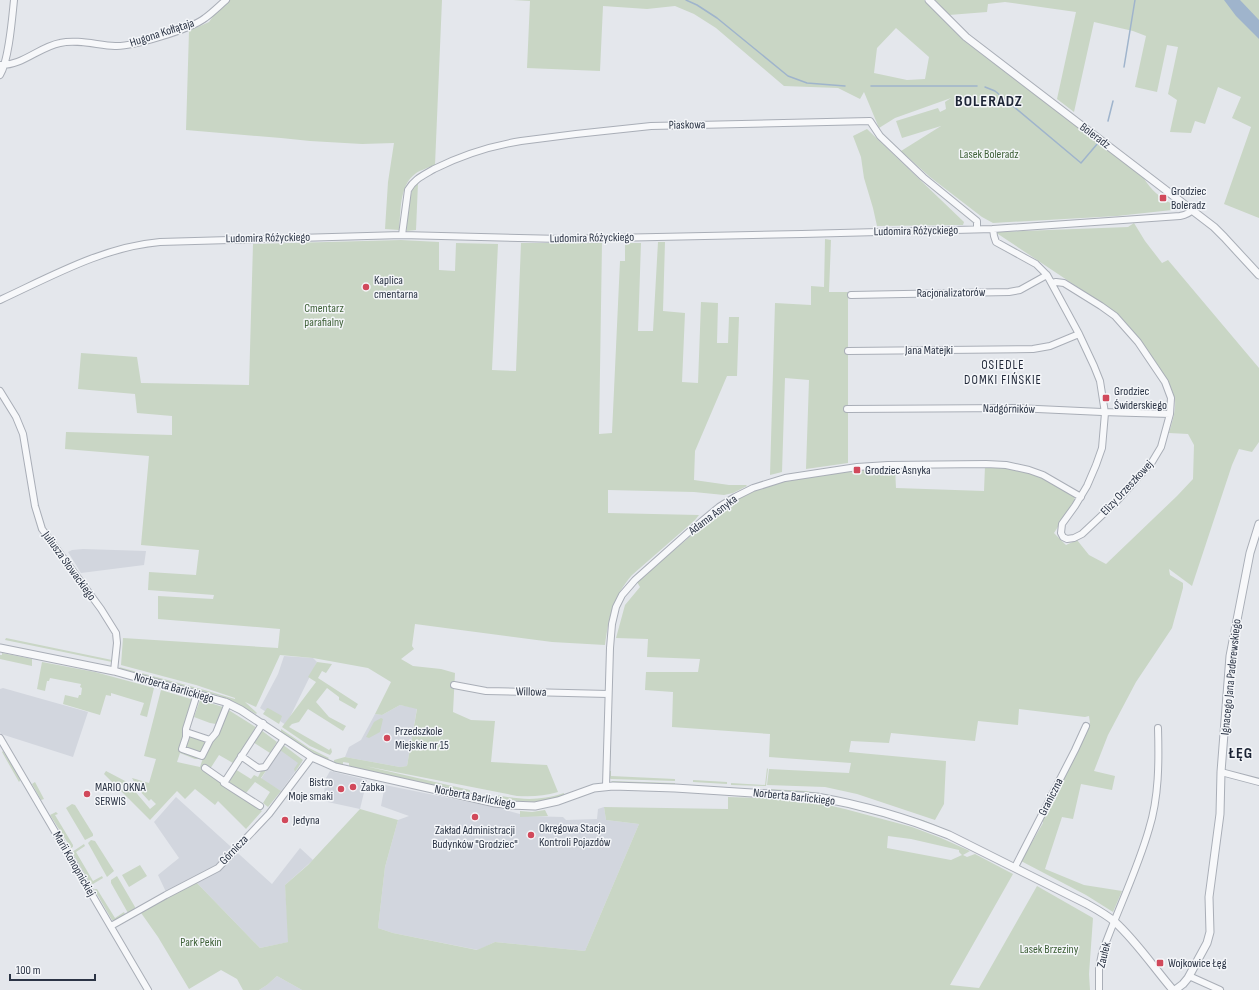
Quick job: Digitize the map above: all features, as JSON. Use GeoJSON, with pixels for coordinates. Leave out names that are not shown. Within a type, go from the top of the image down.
{"type":"FeatureCollection","features":[{"type":"Feature","properties":{"kind":"street"},"geometry":{"type":"LineString","coordinates":[[0,75],[10,32],[14,0]]}},
{"type":"Feature","properties":{"kind":"street","name":"Hugona Kołłątaja"},"geometry":{"type":"LineString","coordinates":[[2,65],[12,65],[49,46],[60,43],[69,42],[116,46],[128,45],[178,31],[204,19],[226,0]]}},
{"type":"Feature","properties":{"kind":"street","name":"Boleradz"},"geometry":{"type":"LineString","coordinates":[[929,0],[966,37],[1224,236],[1259,275]]}},
{"type":"Feature","properties":{"kind":"street","name":"Piaskowa"},"geometry":{"type":"LineString","coordinates":[[402,235],[408,190],[411,184],[417,178],[447,163],[488,148],[509,143],[645,126],[870,121],[880,136],[923,177],[977,221],[977,229]]}},
{"type":"Feature","properties":{"kind":"street","name":"Ludomira Różyckiego"},"geometry":{"type":"LineString","coordinates":[[0,300],[93,257],[145,243],[213,239],[402,235],[562,239],[993,229],[1180,216],[1186,215],[1192,210]]}},
{"type":"Feature","properties":{"kind":"street"},"geometry":{"type":"LineString","coordinates":[[993,229],[996,242],[1036,264],[1047,275],[1079,334],[1100,381],[1105,413],[1102,448],[1081,497]]}},
{"type":"Feature","properties":{"kind":"street","name":"Racjonalizatorów"},"geometry":{"type":"LineString","coordinates":[[851,295],[1009,292],[1020,290],[1047,275]]}},
{"type":"Feature","properties":{"kind":"street","name":"Elizy Orzeszkowej"},"geometry":{"type":"LineString","coordinates":[[1052,283],[1064,283],[1115,316],[1138,342],[1165,382],[1171,398],[1170,414],[1161,447],[1152,462],[1115,503],[1082,534],[1074,538],[1063,537],[1061,533],[1062,524],[1081,497]]}},
{"type":"Feature","properties":{"kind":"street","name":"Jana Matejki"},"geometry":{"type":"LineString","coordinates":[[848,351],[1033,349],[1050,346],[1079,334]]}},
{"type":"Feature","properties":{"kind":"street","name":"Juliusza Słowackiego"},"geometry":{"type":"LineString","coordinates":[[0,391],[16,417],[23,434],[35,506],[42,529],[101,609],[116,633],[117,650],[114,671]]}},
{"type":"Feature","properties":{"kind":"street","name":"Nadgórników"},"geometry":{"type":"LineString","coordinates":[[848,409],[1015,408],[1105,413],[1170,414]]}},
{"type":"Feature","properties":{"kind":"street","name":"Adama Asnyka"},"geometry":{"type":"LineString","coordinates":[[606,786],[610,648],[612,624],[616,607],[622,595],[635,580],[714,512],[735,497],[753,488],[785,478],[857,467],[986,464],[1006,465],[1029,470],[1043,475],[1081,497]]}},
{"type":"Feature","properties":{"kind":"street","name":"Ignacego Jana Paderewskiego"},"geometry":{"type":"LineString","coordinates":[[1174,990],[1185,982],[1189,976],[1207,943],[1210,932],[1209,897],[1220,814],[1221,772],[1230,656],[1250,553],[1259,524]]}},
{"type":"Feature","properties":{"kind":"street","name":"Norberta Barlickiego"},"geometry":{"type":"LineString","coordinates":[[0,648],[114,671],[228,703],[312,757],[335,767],[495,803],[535,806],[594,788],[606,786],[686,788],[817,797],[838,801],[928,826],[1015,867],[1087,904],[1114,921],[1174,990]]}},
{"type":"Feature","properties":{"kind":"street","name":"Willowa"},"geometry":{"type":"LineString","coordinates":[[454,685],[486,691],[608,694]]}},
{"type":"Feature","properties":{"kind":"street"},"geometry":{"type":"LineString","coordinates":[[197,694],[182,749],[202,756],[210,740],[216,733],[228,703]]}},
{"type":"Feature","properties":{"kind":"street"},"geometry":{"type":"LineString","coordinates":[[225,782],[262,724]]}},
{"type":"Feature","properties":{"kind":"street","name":"Graniczna"},"geometry":{"type":"LineString","coordinates":[[1015,867],[1086,726]]}},
{"type":"Feature","properties":{"kind":"street","name":"Zaułek"},"geometry":{"type":"LineString","coordinates":[[1098,990],[1099,968],[1102,953],[1150,828],[1159,759],[1158,728]]}},
{"type":"Feature","properties":{"kind":"street"},"geometry":{"type":"LineString","coordinates":[[186,732],[210,740]]}},
{"type":"Feature","properties":{"kind":"street","name":"Marii Konopnickiej"},"geometry":{"type":"LineString","coordinates":[[0,738],[2,746],[148,990]]}},
{"type":"Feature","properties":{"kind":"street"},"geometry":{"type":"LineString","coordinates":[[241,756],[258,768],[265,767],[284,739]]}},
{"type":"Feature","properties":{"kind":"street","name":"Górnicza"},"geometry":{"type":"LineString","coordinates":[[110,926],[218,868],[269,814],[312,757]]}},
{"type":"Feature","properties":{"kind":"street"},"geometry":{"type":"LineString","coordinates":[[205,768],[225,782],[224,783],[260,806]]}},
{"type":"Feature","properties":{"kind":"street"},"geometry":{"type":"LineString","coordinates":[[1221,772],[1259,782]]}},
{"type":"Feature","properties":{"kind":"street"},"geometry":{"type":"LineString","coordinates":[[1189,976],[1220,990]]}},
{"type":"Feature","properties":{"kind":"shaded area"},"geometry":{"type":"Polygon","coordinates":[[[83,549],[146,551],[144,565],[81,573],[68,552],[83,549]]]}},
{"type":"Feature","properties":{"kind":"shaded area"},"geometry":{"type":"Polygon","coordinates":[[[284,656],[313,658],[317,662],[286,725],[260,708],[278,674],[284,656]]]}},
{"type":"Feature","properties":{"kind":"shaded area"},"geometry":{"type":"Polygon","coordinates":[[[3,688],[88,712],[73,757],[1,734],[0,689],[3,688]]]}},
{"type":"Feature","properties":{"kind":"shaded area","name":"Przedszkole Miejskie nr 15"},"geometry":{"type":"Polygon","coordinates":[[[400,705],[417,708],[407,766],[400,767],[345,757],[349,747],[361,740],[375,714],[382,715],[400,705]]]}},
{"type":"Feature","properties":{"kind":"shaded area"},"geometry":{"type":"Polygon","coordinates":[[[282,745],[302,762],[281,791],[261,779],[282,745]]]}},
{"type":"Feature","properties":{"kind":"shaded area"},"geometry":{"type":"Polygon","coordinates":[[[330,771],[367,780],[360,809],[323,801],[326,778],[330,771]]]}},
{"type":"Feature","properties":{"kind":"shaded area"},"geometry":{"type":"Polygon","coordinates":[[[385,785],[498,808],[527,816],[563,817],[566,820],[597,819],[598,809],[604,807],[606,820],[639,824],[585,951],[495,942],[478,950],[393,933],[378,928],[385,867],[398,820],[409,816],[381,806],[385,785]]]}},
{"type":"Feature","properties":{"kind":"shaded area"},"geometry":{"type":"Polygon","coordinates":[[[176,797],[272,884],[300,848],[313,860],[285,885],[289,942],[260,948],[196,882],[166,892],[158,875],[179,858],[154,822],[176,797]]]}},
{"type":"Feature","properties":{"kind":"shaded area"},"geometry":{"type":"Polygon","coordinates":[[[277,976],[302,990],[259,990],[277,976]]]}},
{"type":"Feature","properties":{"kind":"green space"},"geometry":{"type":"Polygon","coordinates":[[[225,0],[442,0],[435,165],[415,174],[406,185],[403,192],[399,230],[385,229],[388,182],[394,143],[362,144],[310,141],[186,130],[189,31],[209,22],[225,0]]]}},
{"type":"Feature","properties":{"kind":"green space","name":"Lasek Boleradz"},"geometry":{"type":"Polygon","coordinates":[[[513,0],[924,0],[963,40],[1143,177],[1156,193],[1174,205],[1172,210],[1117,216],[993,223],[982,217],[930,177],[901,151],[941,126],[902,138],[896,121],[938,108],[940,112],[946,109],[945,102],[951,98],[895,118],[879,128],[864,92],[860,99],[838,88],[784,86],[716,28],[694,14],[675,6],[647,9],[603,6],[600,71],[527,68],[530,1],[513,0]],[[896,28],[877,48],[874,73],[907,80],[925,79],[929,57],[896,28]]]}},
{"type":"Feature","properties":{"kind":"green space"},"geometry":{"type":"Polygon","coordinates":[[[935,0],[1259,0],[1259,218],[1224,204],[1251,127],[1232,118],[1241,97],[1218,87],[1205,124],[1195,121],[1191,133],[1170,132],[1177,100],[1168,94],[1178,47],[1167,45],[1157,92],[1135,87],[1146,36],[1133,31],[1094,22],[1074,112],[1057,99],[1076,12],[1005,2],[988,4],[987,12],[949,15],[935,0]]]}},
{"type":"Feature","properties":{"kind":"green space"},"geometry":{"type":"Polygon","coordinates":[[[867,129],[964,222],[963,225],[877,226],[864,178],[861,157],[853,136],[867,129]]]}},
{"type":"Feature","properties":{"kind":"green space"},"geometry":{"type":"Polygon","coordinates":[[[418,183],[416,230],[407,231],[408,207],[413,187],[418,183]]]}},
{"type":"Feature","properties":{"kind":"green space"},"geometry":{"type":"Polygon","coordinates":[[[1134,223],[1145,241],[1162,263],[1168,260],[1259,368],[1259,442],[1252,452],[1239,449],[1232,465],[1192,586],[1169,569],[1170,575],[1183,583],[1172,628],[1136,682],[1108,735],[1094,771],[1115,776],[1112,790],[1081,784],[1073,819],[1062,817],[1045,869],[1084,885],[1122,891],[1113,912],[1086,895],[1021,861],[1043,823],[1043,820],[1090,723],[1089,716],[1085,717],[1019,709],[1018,725],[978,721],[975,741],[891,733],[889,743],[851,741],[849,752],[946,761],[944,804],[935,820],[857,794],[825,787],[767,785],[769,769],[849,773],[851,763],[769,757],[770,734],[672,727],[673,692],[645,690],[646,672],[698,672],[700,659],[647,657],[648,639],[616,638],[625,605],[640,587],[637,582],[721,510],[735,500],[755,491],[786,481],[839,472],[895,468],[896,488],[984,491],[985,466],[1009,468],[1027,472],[1051,482],[1074,496],[1075,500],[1054,533],[1066,545],[1077,540],[1089,555],[1106,564],[1193,479],[1194,445],[1188,434],[1169,433],[1175,408],[1175,400],[1172,391],[1160,368],[1151,355],[1118,314],[995,232],[1128,227],[1134,223]]]}},
{"type":"Feature","properties":{"kind":"green space"},"geometry":{"type":"Polygon","coordinates":[[[825,239],[831,240],[829,292],[848,292],[848,463],[806,469],[809,380],[785,378],[782,472],[770,475],[775,303],[811,305],[811,286],[824,287],[825,239]]]}},
{"type":"Feature","properties":{"kind":"green space","name":"Cmentarz parafialny"},"geometry":{"type":"Polygon","coordinates":[[[401,240],[439,242],[439,270],[455,271],[456,243],[498,244],[492,370],[516,371],[521,243],[602,243],[599,434],[612,433],[620,261],[625,261],[625,243],[641,243],[638,331],[653,331],[658,242],[665,242],[663,311],[685,313],[682,382],[698,383],[701,302],[718,303],[717,343],[728,343],[729,317],[739,317],[737,376],[727,376],[695,451],[694,480],[747,486],[733,493],[724,495],[694,492],[608,490],[608,513],[699,515],[632,575],[620,591],[610,616],[605,645],[552,642],[415,624],[412,646],[414,649],[401,659],[413,666],[441,669],[455,673],[453,712],[471,720],[495,721],[491,762],[547,765],[558,792],[538,796],[517,796],[365,766],[470,790],[470,792],[459,791],[349,766],[349,763],[343,762],[341,765],[334,763],[334,760],[345,757],[400,767],[407,766],[417,709],[400,705],[382,715],[375,714],[391,682],[368,668],[313,658],[280,655],[256,707],[245,702],[257,713],[256,714],[220,696],[121,669],[119,667],[235,699],[196,685],[121,665],[123,638],[278,648],[280,629],[158,619],[158,596],[213,599],[214,595],[148,590],[149,572],[196,575],[199,550],[141,545],[149,456],[65,449],[66,432],[172,435],[172,416],[137,413],[135,394],[78,389],[81,353],[137,357],[141,383],[249,385],[253,244],[401,240]]]}},
{"type":"Feature","properties":{"kind":"green space"},"geometry":{"type":"Polygon","coordinates":[[[6,638],[112,660],[112,662],[5,640],[6,638]]]}},
{"type":"Feature","properties":{"kind":"green space"},"geometry":{"type":"Polygon","coordinates":[[[2,653],[32,659],[32,666],[0,659],[0,655],[2,655],[2,653]]]}},
{"type":"Feature","properties":{"kind":"green space"},"geometry":{"type":"Polygon","coordinates":[[[42,662],[95,672],[154,688],[147,717],[140,715],[144,703],[111,693],[111,696],[106,695],[100,715],[63,704],[65,695],[78,698],[79,695],[81,695],[81,684],[50,678],[49,681],[47,681],[45,691],[37,689],[42,662]]]}},
{"type":"Feature","properties":{"kind":"green space"},"geometry":{"type":"Polygon","coordinates":[[[317,662],[332,664],[326,673],[322,671],[318,678],[358,704],[355,709],[339,700],[339,697],[327,688],[316,702],[329,717],[346,726],[343,731],[308,709],[299,722],[292,724],[289,727],[329,750],[331,748],[332,752],[330,755],[310,746],[282,727],[316,682],[308,677],[317,662]]]}},
{"type":"Feature","properties":{"kind":"green space"},"geometry":{"type":"Polygon","coordinates":[[[161,690],[194,700],[180,750],[201,759],[195,759],[180,753],[177,762],[200,767],[227,709],[257,728],[233,763],[219,755],[210,769],[213,777],[262,811],[246,829],[218,801],[215,805],[195,789],[185,799],[177,791],[150,820],[104,774],[106,771],[127,782],[150,809],[156,804],[151,799],[149,801],[138,789],[132,778],[149,783],[156,759],[144,756],[161,690]]]}},
{"type":"Feature","properties":{"kind":"green space"},"geometry":{"type":"Polygon","coordinates":[[[200,700],[223,707],[216,724],[194,717],[200,700]]]}},
{"type":"Feature","properties":{"kind":"green space"},"geometry":{"type":"Polygon","coordinates":[[[267,708],[282,716],[279,724],[263,714],[267,708]]]}},
{"type":"Feature","properties":{"kind":"green space"},"geometry":{"type":"Polygon","coordinates":[[[381,718],[383,719],[380,732],[369,738],[366,737],[374,722],[381,718]]]}},
{"type":"Feature","properties":{"kind":"green space"},"geometry":{"type":"Polygon","coordinates":[[[281,729],[309,748],[329,758],[327,759],[308,751],[281,732],[281,729]]]}},
{"type":"Feature","properties":{"kind":"green space"},"geometry":{"type":"Polygon","coordinates":[[[261,730],[277,742],[270,753],[253,742],[261,730]]]}},
{"type":"Feature","properties":{"kind":"green space"},"geometry":{"type":"Polygon","coordinates":[[[187,734],[207,742],[201,755],[183,749],[187,734]]]}},
{"type":"Feature","properties":{"kind":"green space"},"geometry":{"type":"Polygon","coordinates":[[[282,744],[303,760],[295,772],[294,769],[298,763],[280,750],[261,778],[281,791],[268,807],[263,803],[270,792],[255,782],[246,793],[230,783],[229,779],[235,769],[251,779],[254,775],[258,777],[262,769],[282,744]]]}},
{"type":"Feature","properties":{"kind":"green space"},"geometry":{"type":"Polygon","coordinates":[[[3,751],[21,779],[19,782],[2,752],[3,751]]]}},
{"type":"Feature","properties":{"kind":"green space"},"geometry":{"type":"Polygon","coordinates":[[[767,768],[766,786],[731,785],[731,783],[765,785],[767,768]]]}},
{"type":"Feature","properties":{"kind":"green space"},"geometry":{"type":"Polygon","coordinates":[[[609,771],[611,771],[611,776],[675,779],[675,781],[611,779],[609,778],[609,771]]]}},
{"type":"Feature","properties":{"kind":"green space"},"geometry":{"type":"Polygon","coordinates":[[[693,780],[727,782],[727,784],[693,782],[693,780]]]}},
{"type":"Feature","properties":{"kind":"green space"},"geometry":{"type":"Polygon","coordinates":[[[611,781],[675,783],[675,785],[614,783],[611,781]]]}},
{"type":"Feature","properties":{"kind":"green space"},"geometry":{"type":"Polygon","coordinates":[[[35,782],[44,799],[41,800],[32,784],[35,782]]]}},
{"type":"Feature","properties":{"kind":"green space"},"geometry":{"type":"Polygon","coordinates":[[[769,789],[807,791],[843,798],[923,820],[954,833],[916,820],[770,791],[769,789]]]}},
{"type":"Feature","properties":{"kind":"green space"},"geometry":{"type":"Polygon","coordinates":[[[564,793],[564,796],[556,799],[539,802],[495,798],[496,795],[530,799],[555,796],[564,793]]]}},
{"type":"Feature","properties":{"kind":"green space"},"geometry":{"type":"Polygon","coordinates":[[[728,797],[761,798],[823,804],[912,827],[970,851],[963,855],[967,857],[975,854],[1013,874],[950,985],[979,988],[1037,886],[1093,918],[1089,974],[1090,990],[302,990],[277,976],[259,990],[243,990],[237,979],[221,970],[189,989],[158,937],[139,910],[196,882],[260,948],[288,942],[285,885],[308,865],[360,809],[398,820],[385,867],[378,928],[393,933],[477,950],[495,942],[585,951],[639,824],[606,820],[604,807],[728,809],[728,797]],[[888,836],[887,848],[951,860],[962,855],[959,850],[911,839],[888,836]]]}},
{"type":"Feature","properties":{"kind":"green space"},"geometry":{"type":"Polygon","coordinates":[[[806,799],[879,815],[914,825],[948,838],[878,815],[806,799]]]}},
{"type":"Feature","properties":{"kind":"green space"},"geometry":{"type":"Polygon","coordinates":[[[72,804],[75,805],[93,834],[93,836],[85,840],[66,808],[72,804]]]}},
{"type":"Feature","properties":{"kind":"green space"},"geometry":{"type":"Polygon","coordinates":[[[545,810],[548,816],[520,817],[520,811],[532,812],[545,810]]]}},
{"type":"Feature","properties":{"kind":"green space"},"geometry":{"type":"Polygon","coordinates":[[[56,812],[58,814],[55,815],[73,845],[71,848],[50,815],[56,812]]]}},
{"type":"Feature","properties":{"kind":"green space"},"geometry":{"type":"Polygon","coordinates":[[[91,840],[95,841],[114,871],[107,877],[88,843],[91,840]]]}},
{"type":"Feature","properties":{"kind":"green space"},"geometry":{"type":"Polygon","coordinates":[[[84,844],[85,846],[76,852],[93,881],[102,876],[103,878],[93,884],[90,883],[72,852],[84,844]]]}},
{"type":"Feature","properties":{"kind":"green space"},"geometry":{"type":"Polygon","coordinates":[[[140,865],[147,876],[129,887],[122,875],[140,865]]]}},
{"type":"Feature","properties":{"kind":"green space"},"geometry":{"type":"Polygon","coordinates":[[[117,876],[135,907],[128,913],[111,883],[111,880],[117,876]]]}},
{"type":"Feature","properties":{"kind":"green space"},"geometry":{"type":"Polygon","coordinates":[[[94,889],[97,889],[115,918],[124,912],[125,914],[114,921],[112,920],[94,889]]]}},
{"type":"Feature","properties":{"kind":"water"},"geometry":{"type":"Polygon","coordinates":[[[1224,0],[1240,0],[1259,20],[1259,39],[1236,16],[1224,0]]]}},
{"type":"Feature","properties":{"kind":"waterway"},"geometry":{"type":"LineString","coordinates":[[686,0],[717,18],[788,76],[807,83],[845,86]]}},
{"type":"Feature","properties":{"kind":"waterway"},"geometry":{"type":"LineString","coordinates":[[1124,67],[1135,0]]}},
{"type":"Feature","properties":{"kind":"waterway"},"geometry":{"type":"LineString","coordinates":[[871,86],[977,86]]}},
{"type":"Feature","properties":{"kind":"waterway"},"geometry":{"type":"LineString","coordinates":[[985,87],[995,91],[1081,163],[1098,143]]}},
{"type":"Feature","properties":{"kind":"waterway"},"geometry":{"type":"LineString","coordinates":[[1108,121],[1113,101]]}},
{"type":"Feature","properties":{"kind":"place","name":"Grodziec Boleradz"},"geometry":{"type":"Point","coordinates":[1163,198]}},
{"type":"Feature","properties":{"kind":"place","name":"Kaplica cmentarna"},"geometry":{"type":"Point","coordinates":[366,287]}},
{"type":"Feature","properties":{"kind":"place","name":"Grodziec Świderskiego"},"geometry":{"type":"Point","coordinates":[1106,398]}},
{"type":"Feature","properties":{"kind":"place","name":"Grodziec Asnyka"},"geometry":{"type":"Point","coordinates":[857,470]}},
{"type":"Feature","properties":{"kind":"place","name":"Przedszkole Miejskie nr 15"},"geometry":{"type":"Point","coordinates":[387,738]}},
{"type":"Feature","properties":{"kind":"place","name":"Żabka"},"geometry":{"type":"Point","coordinates":[353,787]}},
{"type":"Feature","properties":{"kind":"place","name":"Bistro Moje smaki"},"geometry":{"type":"Point","coordinates":[341,789]}},
{"type":"Feature","properties":{"kind":"place","name":"MARIO OKNA SERWIS"},"geometry":{"type":"Point","coordinates":[87,794]}},
{"type":"Feature","properties":{"kind":"place","name":"Zakład Administracji Budynków \"Grodziec\""},"geometry":{"type":"Point","coordinates":[475,817]}},
{"type":"Feature","properties":{"kind":"place","name":"Jedyna"},"geometry":{"type":"Point","coordinates":[285,820]}},
{"type":"Feature","properties":{"kind":"place","name":"Okręgowa Stacja Kontroli Pojazdów"},"geometry":{"type":"Point","coordinates":[531,835]}},
{"type":"Feature","properties":{"kind":"place","name":"Wojkowice Łęg"},"geometry":{"type":"Point","coordinates":[1160,963]}},
{"type":"Feature","properties":{"kind":"district","name":"BOLERADZ"},"geometry":{"type":"Point","coordinates":[989,101]}},
{"type":"Feature","properties":{"kind":"district","name":"OSIEDLE DOMKI FIŃSKIE"},"geometry":{"type":"Point","coordinates":[1003,372]}},
{"type":"Feature","properties":{"kind":"district","name":"ŁĘG"},"geometry":{"type":"Point","coordinates":[1241,753]}},
{"type":"Feature","properties":{"kind":"park label","name":"Park Pekin"},"geometry":{"type":"Point","coordinates":[201,942]}},
{"type":"Feature","properties":{"kind":"park label","name":"Lasek Brzeziny"},"geometry":{"type":"Point","coordinates":[1049,949]}}]}
